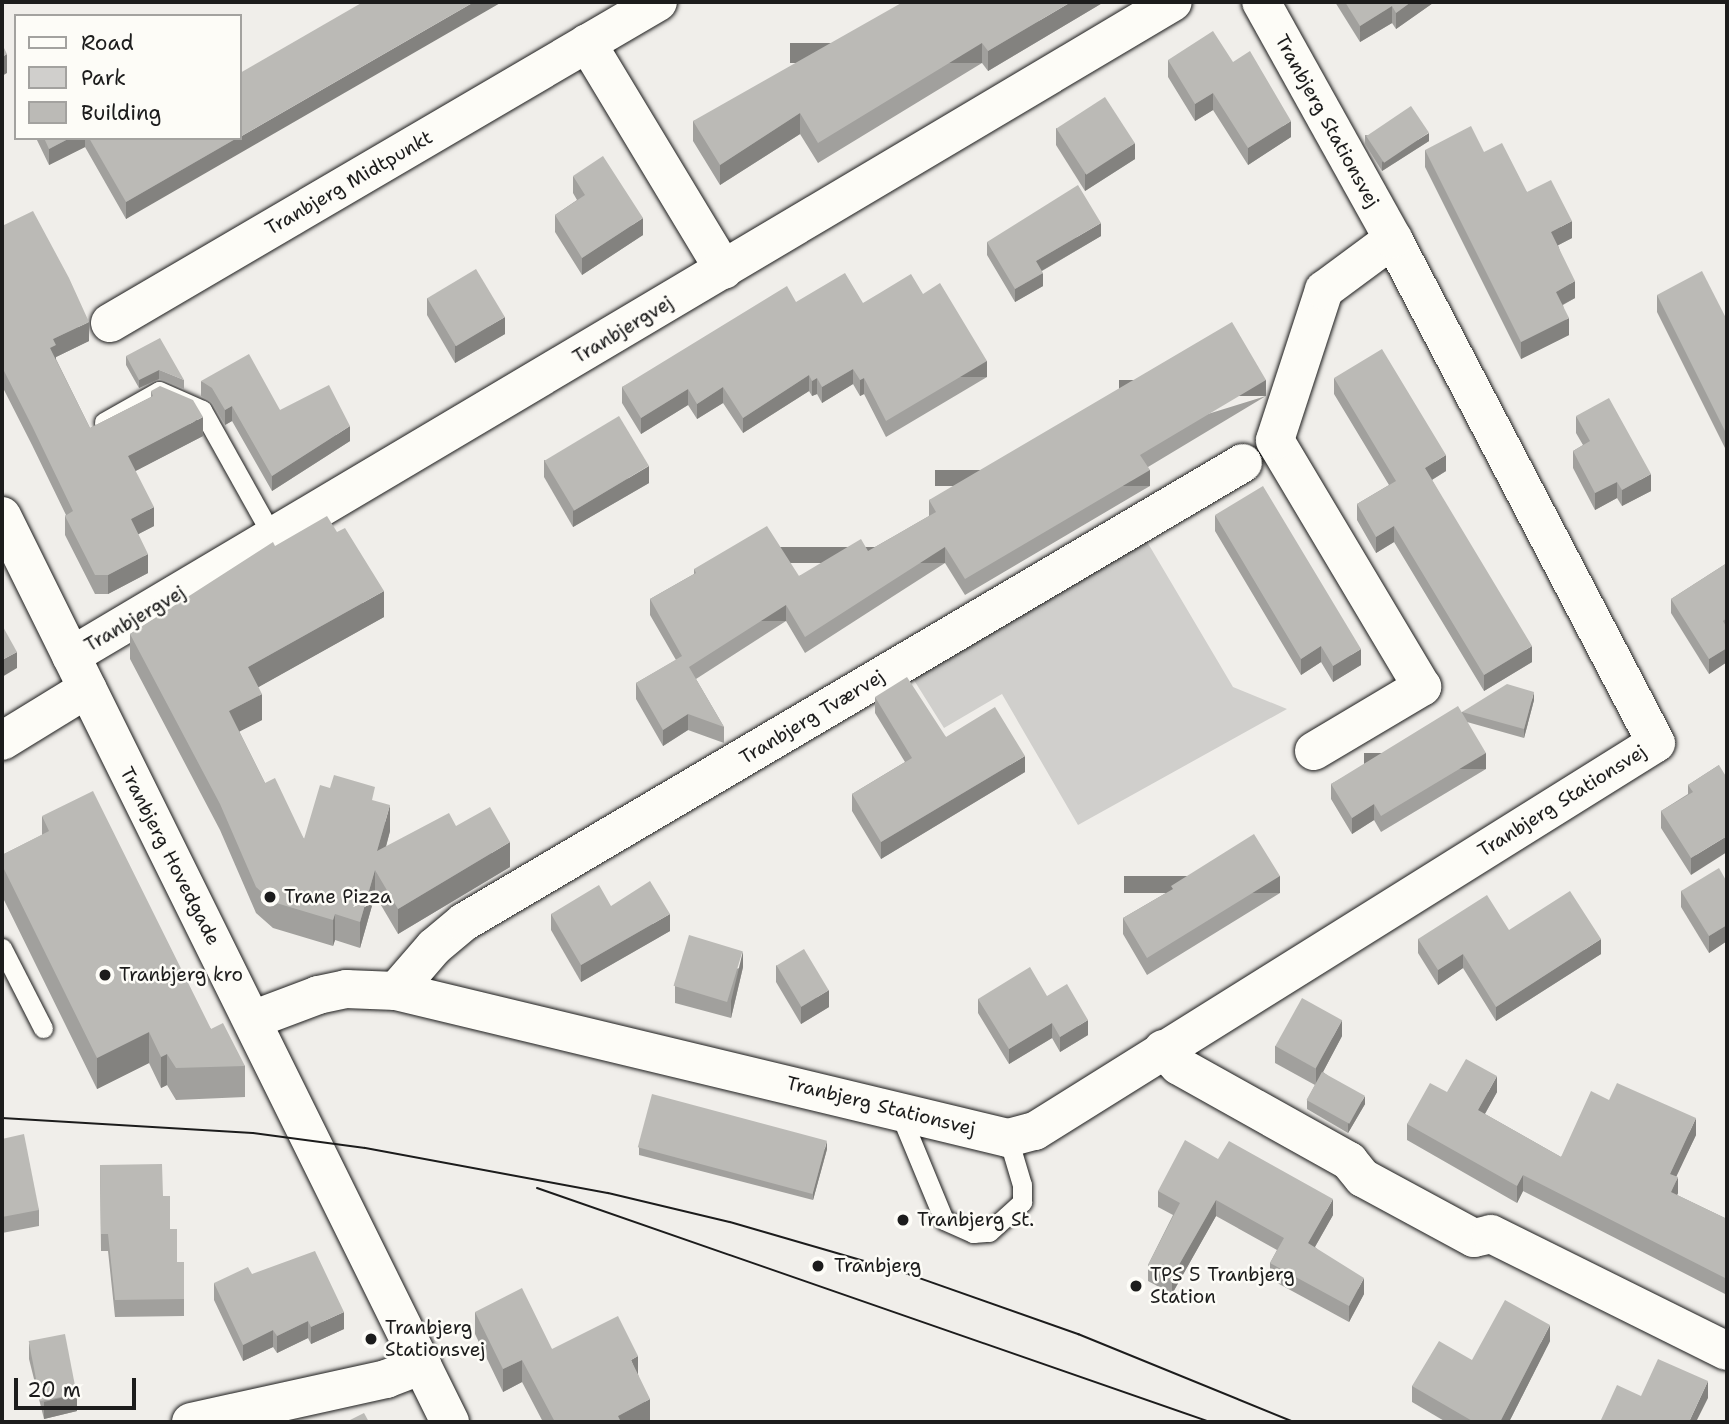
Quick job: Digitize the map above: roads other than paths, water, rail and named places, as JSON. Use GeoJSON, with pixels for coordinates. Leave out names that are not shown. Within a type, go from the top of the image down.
{"type":"FeatureCollection","features":[{"type":"Feature","properties":{"kind":"street","name":"Tranbjerg Midtpunkt"},"geometry":{"type":"LineString","coordinates":[[110,323],[657,2]]}},
{"type":"Feature","properties":{"kind":"street","name":"Tranbjergvej"},"geometry":{"type":"LineString","coordinates":[[2,741],[79,673],[273,537],[1173,2]]}},
{"type":"Feature","properties":{"kind":"street","name":"Tranbjerg Stationsvej"},"geometry":{"type":"LineString","coordinates":[[252,1020],[346,989],[396,991],[898,1108],[1008,1138],[1035,1131],[1656,743],[1392,239],[1261,2]]}},
{"type":"Feature","properties":{"kind":"street"},"geometry":{"type":"LineString","coordinates":[[587,43],[724,270]]}},
{"type":"Feature","properties":{"kind":"street"},"geometry":{"type":"LineString","coordinates":[[1314,751],[1422,687],[1275,439],[1324,290],[1392,239]]}},
{"type":"Feature","properties":{"kind":"street","name":"Tranbjerg Tværvej"},"geometry":{"type":"LineString","coordinates":[[396,991],[434,947],[464,922],[1243,463]]}},
{"type":"Feature","properties":{"kind":"street","name":"Tranbjerg Hovedgade"},"geometry":{"type":"LineString","coordinates":[[2,516],[450,1422]]}},
{"type":"Feature","properties":{"kind":"street"},"geometry":{"type":"LineString","coordinates":[[1163,1049],[1179,1066],[1349,1161],[1363,1178],[1474,1238],[1491,1234],[1727,1350]]}},
{"type":"Feature","properties":{"kind":"street"},"geometry":{"type":"LineString","coordinates":[[191,1422],[386,1379],[422,1365]]}},
{"type":"Feature","properties":{"kind":"lane"},"geometry":{"type":"LineString","coordinates":[[94,428],[159,391],[202,410],[273,537]]}},
{"type":"Feature","properties":{"kind":"lane"},"geometry":{"type":"LineString","coordinates":[[2,948],[43,1028]]}},
{"type":"Feature","properties":{"kind":"lane"},"geometry":{"type":"LineString","coordinates":[[898,1108],[943,1220],[973,1233],[989,1232],[1022,1202],[1022,1185],[1008,1138]]}},
{"type":"Feature","properties":{"kind":"tram line"},"geometry":{"type":"LineString","coordinates":[[2,1118],[253,1133],[365,1148],[608,1193],[730,1222],[902,1272],[1078,1334],[1294,1422]]}},
{"type":"Feature","properties":{"kind":"tram line"},"geometry":{"type":"LineString","coordinates":[[537,1188],[1210,1422]]}},
{"type":"Feature","properties":{"kind":"place","name":"Trane Pizza"},"geometry":{"type":"Point","coordinates":[270,897]}},
{"type":"Feature","properties":{"kind":"place","name":"Tranbjerg kro"},"geometry":{"type":"Point","coordinates":[105,975]}},
{"type":"Feature","properties":{"kind":"place","name":"Tranbjerg St."},"geometry":{"type":"Point","coordinates":[903,1220]}},
{"type":"Feature","properties":{"kind":"place","name":"Tranbjerg"},"geometry":{"type":"Point","coordinates":[818,1266]}},
{"type":"Feature","properties":{"kind":"place","name":"TPS 5 Tranbjerg Station"},"geometry":{"type":"Point","coordinates":[1136,1286]}},
{"type":"Feature","properties":{"kind":"place","name":"Tranbjerg Stationsvej"},"geometry":{"type":"Point","coordinates":[371,1339]}}]}
